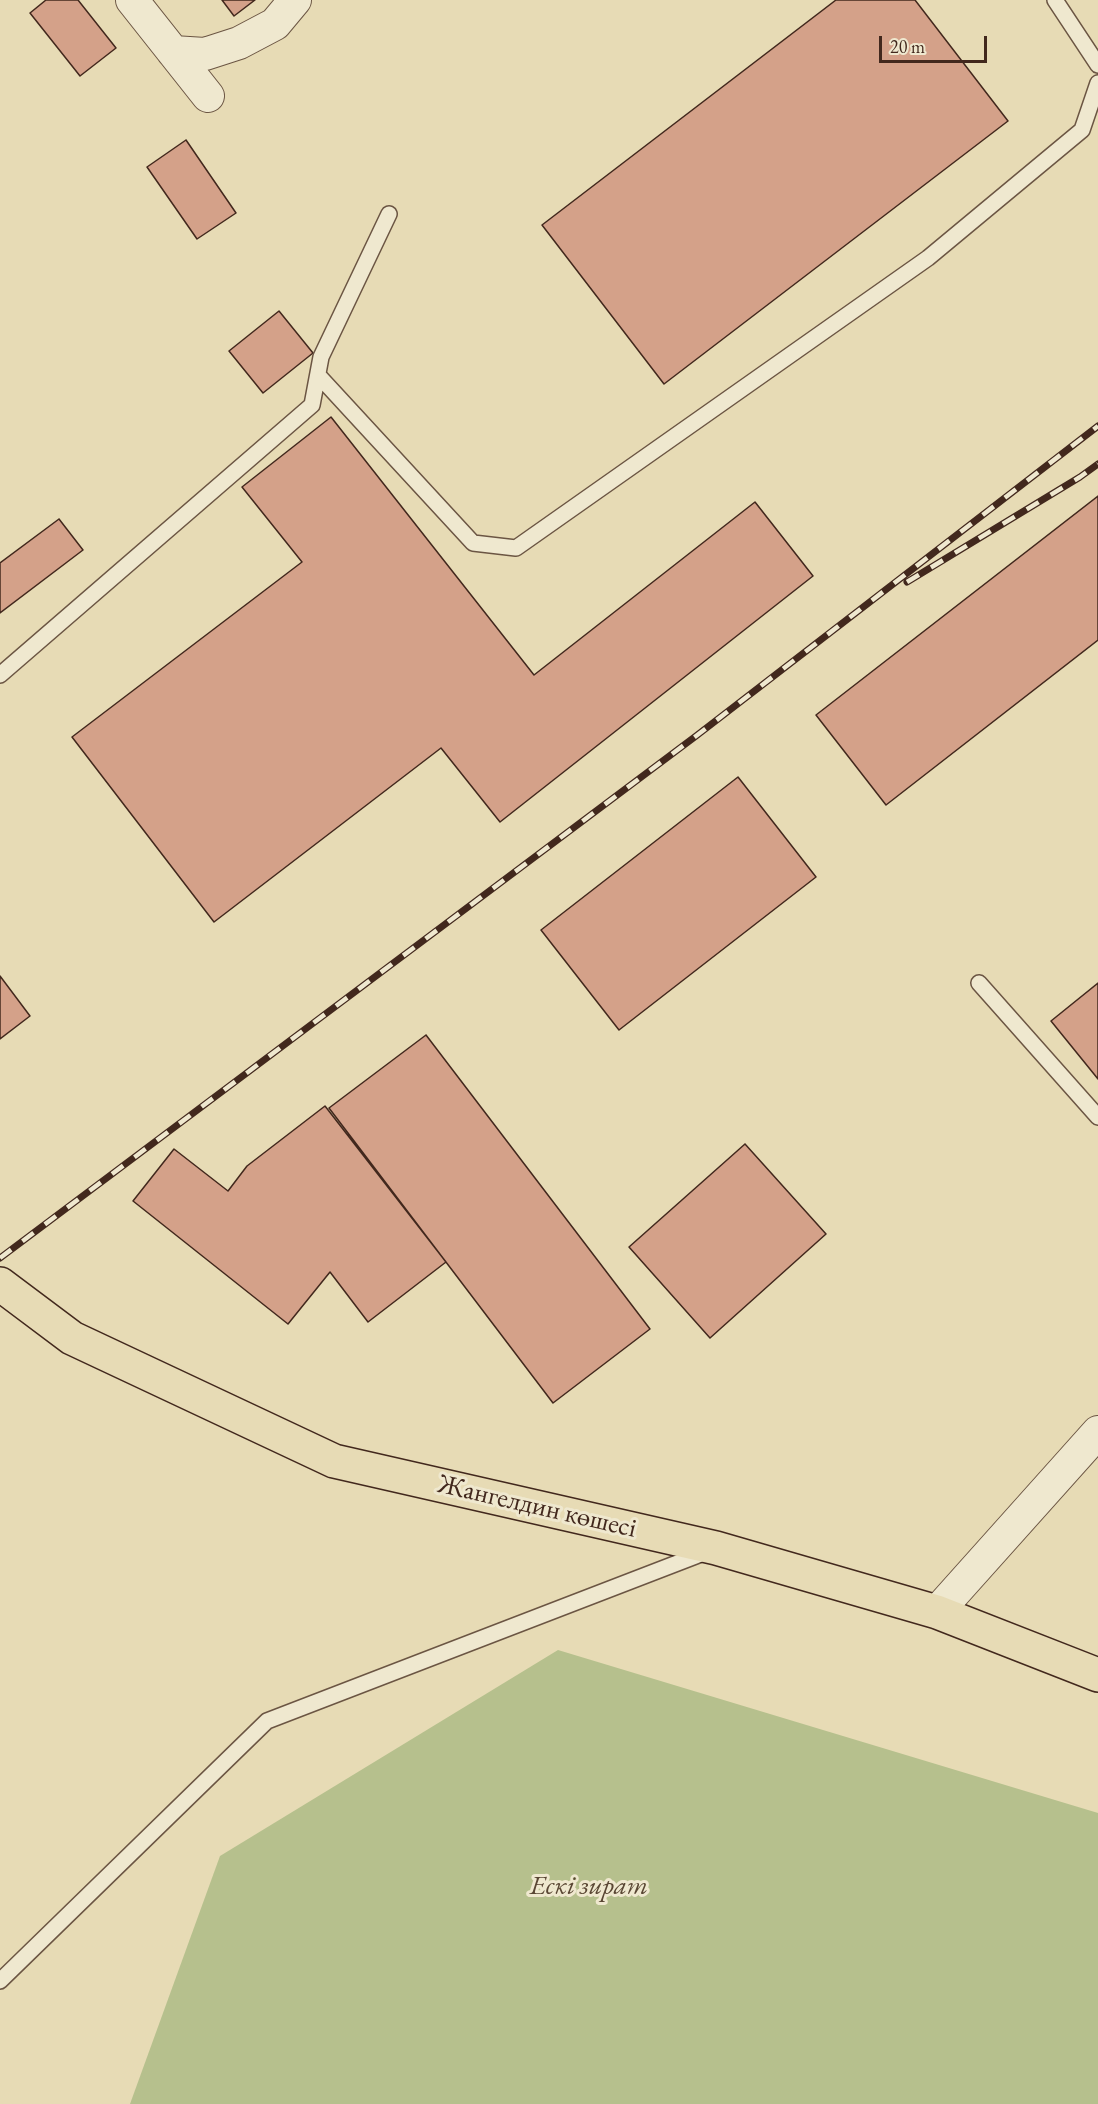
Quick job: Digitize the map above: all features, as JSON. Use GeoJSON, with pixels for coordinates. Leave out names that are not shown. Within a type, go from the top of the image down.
{"type":"FeatureCollection","features":[{"type":"Feature","properties":{"kind":"highway","name":"Жангелдин көшесі"},"geometry":{"type":"LineString","coordinates":[[0,1284],[72,1338],[334,1461],[716,1548],[938,1612],[1098,1675]]}},
{"type":"Feature","properties":{"kind":"street"},"geometry":{"type":"LineString","coordinates":[[132,0],[208,96]]}},
{"type":"Feature","properties":{"kind":"street"},"geometry":{"type":"LineString","coordinates":[[174,52],[205,54],[239,43],[275,24],[295,0]]}},
{"type":"Feature","properties":{"kind":"street"},"geometry":{"type":"LineString","coordinates":[[938,1612],[1098,1432]]}},
{"type":"Feature","properties":{"kind":"lane"},"geometry":{"type":"LineString","coordinates":[[1055,0],[1098,65]]}},
{"type":"Feature","properties":{"kind":"lane"},"geometry":{"type":"LineString","coordinates":[[318,375],[473,543],[516,548],[928,258],[1082,130],[1098,83]]}},
{"type":"Feature","properties":{"kind":"lane"},"geometry":{"type":"LineString","coordinates":[[0,675],[312,405],[321,357],[389,214]]}},
{"type":"Feature","properties":{"kind":"lane"},"geometry":{"type":"LineString","coordinates":[[979,983],[1098,1117]]}},
{"type":"Feature","properties":{"kind":"lane"},"geometry":{"type":"LineString","coordinates":[[0,1981],[267,1721],[716,1548]]}},
{"type":"Feature","properties":{"kind":"green space","name":"Ескі зират"},"geometry":{"type":"Polygon","coordinates":[[[558,1650],[1098,1813],[1098,2104],[130,2104],[220,1856],[558,1650]]]}},
{"type":"Feature","properties":{"kind":"building"},"geometry":{"type":"Polygon","coordinates":[[[46,0],[78,0],[116,48],[80,76],[30,13],[46,0]]]}},
{"type":"Feature","properties":{"kind":"building"},"geometry":{"type":"Polygon","coordinates":[[[222,0],[255,0],[234,16],[222,0]]]}},
{"type":"Feature","properties":{"kind":"building"},"geometry":{"type":"Polygon","coordinates":[[[836,0],[915,0],[1008,121],[664,384],[542,225],[836,0]]]}},
{"type":"Feature","properties":{"kind":"building"},"geometry":{"type":"Polygon","coordinates":[[[186,140],[236,213],[197,239],[147,167],[186,140]]]}},
{"type":"Feature","properties":{"kind":"building"},"geometry":{"type":"Polygon","coordinates":[[[279,311],[313,353],[263,393],[229,351],[279,311]]]}},
{"type":"Feature","properties":{"kind":"building"},"geometry":{"type":"Polygon","coordinates":[[[331,417],[534,675],[755,502],[813,576],[500,822],[441,748],[214,922],[72,737],[302,562],[242,487],[331,417]]]}},
{"type":"Feature","properties":{"kind":"building"},"geometry":{"type":"Polygon","coordinates":[[[1098,496],[1098,640],[886,805],[816,715],[1098,496]]]}},
{"type":"Feature","properties":{"kind":"building"},"geometry":{"type":"Polygon","coordinates":[[[59,519],[83,550],[0,613],[0,563],[59,519]]]}},
{"type":"Feature","properties":{"kind":"building"},"geometry":{"type":"Polygon","coordinates":[[[738,777],[816,877],[619,1030],[541,930],[738,777]]]}},
{"type":"Feature","properties":{"kind":"building"},"geometry":{"type":"Polygon","coordinates":[[[0,976],[30,1016],[0,1039],[0,976]]]}},
{"type":"Feature","properties":{"kind":"building"},"geometry":{"type":"Polygon","coordinates":[[[1098,983],[1098,1079],[1051,1021],[1098,983]]]}},
{"type":"Feature","properties":{"kind":"building"},"geometry":{"type":"Polygon","coordinates":[[[426,1035],[650,1329],[553,1403],[329,1108],[426,1035]]]}},
{"type":"Feature","properties":{"kind":"building"},"geometry":{"type":"Polygon","coordinates":[[[325,1106],[446,1262],[368,1322],[330,1272],[288,1324],[133,1201],[174,1149],[228,1191],[247,1166],[325,1106]]]}},
{"type":"Feature","properties":{"kind":"building"},"geometry":{"type":"Polygon","coordinates":[[[745,1144],[826,1234],[710,1338],[629,1247],[745,1144]]]}},
{"type":"Feature","properties":{"kind":"railway"},"geometry":{"type":"LineString","coordinates":[[0,1258],[696,736],[1098,426]]}},
{"type":"Feature","properties":{"kind":"railway"},"geometry":{"type":"LineString","coordinates":[[907,582],[1098,464]]}}]}
